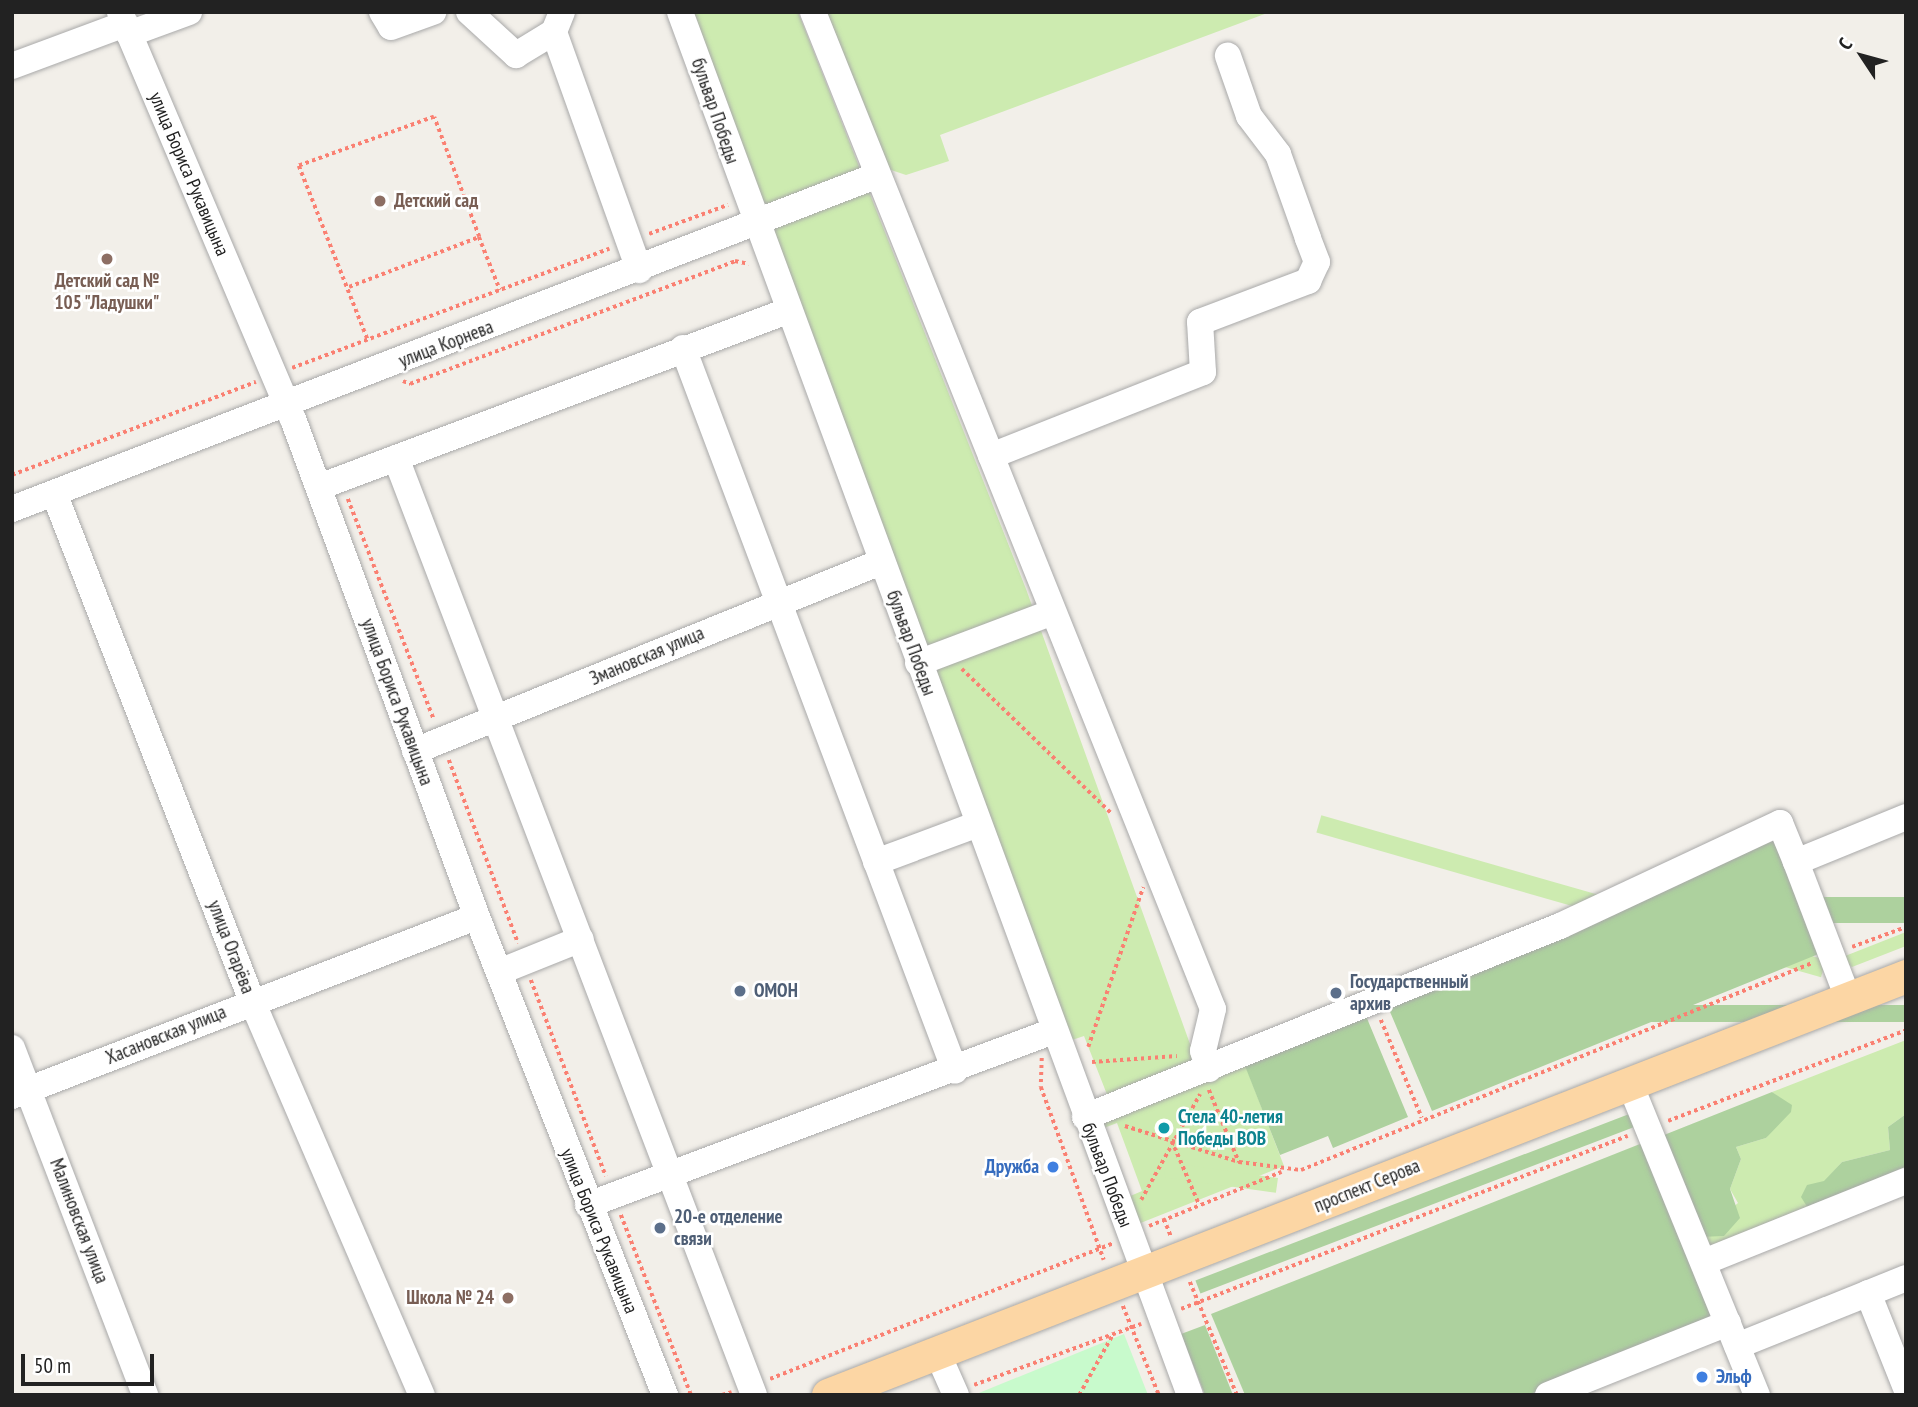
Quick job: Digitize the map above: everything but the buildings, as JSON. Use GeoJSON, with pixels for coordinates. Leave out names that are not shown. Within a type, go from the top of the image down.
{"type":"FeatureCollection","features":[{"type":"Feature","properties":{"kind":"main road","name":"проспект Серова"},"geometry":{"type":"LineString","coordinates":[[828,1395],[1906,976]]}},
{"type":"Feature","properties":{"kind":"street"},"geometry":{"type":"LineString","coordinates":[[12,66],[125,23],[189,12]]}},
{"type":"Feature","properties":{"kind":"street"},"geometry":{"type":"LineString","coordinates":[[382,12],[391,27],[433,12]]}},
{"type":"Feature","properties":{"kind":"street"},"geometry":{"type":"LineString","coordinates":[[469,12],[516,55],[558,22],[639,270]]}},
{"type":"Feature","properties":{"kind":"street","name":"бульвар Победы"},"geometry":{"type":"LineString","coordinates":[[680,12],[755,226],[1054,1031],[1089,1116],[1143,1274],[1190,1395]]}},
{"type":"Feature","properties":{"kind":"street"},"geometry":{"type":"LineString","coordinates":[[813,12],[1213,1009],[1203,1051],[1209,1069]]}},
{"type":"Feature","properties":{"kind":"street","name":"улица Бориса Рукавицына"},"geometry":{"type":"LineString","coordinates":[[125,23],[298,401],[330,483],[415,751],[588,1205],[665,1395]]}},
{"type":"Feature","properties":{"kind":"street"},"geometry":{"type":"LineString","coordinates":[[990,456],[1203,372],[1200,322],[1308,281],[1317,262],[1278,155],[1250,116],[1228,56]]}},
{"type":"Feature","properties":{"kind":"street","name":"улица Корнева"},"geometry":{"type":"LineString","coordinates":[[12,509],[755,226],[778,211],[878,175]]}},
{"type":"Feature","properties":{"kind":"street"},"geometry":{"type":"LineString","coordinates":[[330,483],[787,311]]}},
{"type":"Feature","properties":{"kind":"street"},"geometry":{"type":"LineString","coordinates":[[683,348],[955,1071]]}},
{"type":"Feature","properties":{"kind":"street"},"geometry":{"type":"LineString","coordinates":[[396,458],[671,1175],[735,1393]]}},
{"type":"Feature","properties":{"kind":"street","name":"улица Огарёва"},"geometry":{"type":"LineString","coordinates":[[54,493],[252,1001],[422,1395]]}},
{"type":"Feature","properties":{"kind":"street","name":"Змановская улица"},"geometry":{"type":"LineString","coordinates":[[415,751],[881,562]]}},
{"type":"Feature","properties":{"kind":"street"},"geometry":{"type":"LineString","coordinates":[[918,663],[1054,612]]}},
{"type":"Feature","properties":{"kind":"street"},"geometry":{"type":"LineString","coordinates":[[1796,862],[1906,817]]}},
{"type":"Feature","properties":{"kind":"street"},"geometry":{"type":"LineString","coordinates":[[1089,1116],[1560,926],[1780,822],[1848,998]]}},
{"type":"Feature","properties":{"kind":"street"},"geometry":{"type":"LineString","coordinates":[[876,862],[978,824]]}},
{"type":"Feature","properties":{"kind":"street","name":"Хасановская улица"},"geometry":{"type":"LineString","coordinates":[[21,1093],[252,1001],[477,917]]}},
{"type":"Feature","properties":{"kind":"street"},"geometry":{"type":"LineString","coordinates":[[499,972],[581,939]]}},
{"type":"Feature","properties":{"kind":"street"},"geometry":{"type":"LineString","coordinates":[[588,1205],[955,1071],[1054,1031]]}},
{"type":"Feature","properties":{"kind":"street","name":"Малиновская улица"},"geometry":{"type":"LineString","coordinates":[[12,1048],[21,1093],[145,1395]]}},
{"type":"Feature","properties":{"kind":"street"},"geometry":{"type":"LineString","coordinates":[[1630,1084],[1704,1262],[1739,1337],[1772,1395]]}},
{"type":"Feature","properties":{"kind":"street"},"geometry":{"type":"LineString","coordinates":[[1704,1262],[1906,1181]]}},
{"type":"Feature","properties":{"kind":"street"},"geometry":{"type":"LineString","coordinates":[[1548,1395],[1739,1337],[1906,1278]]}},
{"type":"Feature","properties":{"kind":"street"},"geometry":{"type":"LineString","coordinates":[[1868,1293],[1906,1388]]}},
{"type":"Feature","properties":{"kind":"street"},"geometry":{"type":"LineString","coordinates":[[1739,1337],[1757,1395]]}},
{"type":"Feature","properties":{"kind":"street"},"geometry":{"type":"LineString","coordinates":[[937,1352],[956,1394]]}},
{"type":"Feature","properties":{"kind":"path"},"geometry":{"type":"LineString","coordinates":[[368,340],[299,166],[435,117],[500,290]]}},
{"type":"Feature","properties":{"kind":"path"},"geometry":{"type":"LineString","coordinates":[[12,475],[728,205]]}},
{"type":"Feature","properties":{"kind":"path"},"geometry":{"type":"LineString","coordinates":[[349,287],[479,237]]}},
{"type":"Feature","properties":{"kind":"path"},"geometry":{"type":"LineString","coordinates":[[397,379],[410,384],[735,261],[750,264]]}},
{"type":"Feature","properties":{"kind":"path"},"geometry":{"type":"LineString","coordinates":[[286,371],[298,401]]}},
{"type":"Feature","properties":{"kind":"path"},"geometry":{"type":"LineString","coordinates":[[330,483],[442,740],[524,962],[691,1395]]}},
{"type":"Feature","properties":{"kind":"path"},"geometry":{"type":"LineString","coordinates":[[945,653],[1094,801],[1144,838]]}},
{"type":"Feature","properties":{"kind":"path"},"geometry":{"type":"LineString","coordinates":[[1088,1047],[1140,889],[1160,878]]}},
{"type":"Feature","properties":{"kind":"path"},"geometry":{"type":"LineString","coordinates":[[1089,1116],[1239,1162],[1283,1171],[1301,1170],[1422,1118],[1831,955],[1906,928]]}},
{"type":"Feature","properties":{"kind":"path"},"geometry":{"type":"LineString","coordinates":[[1373,1002],[1422,1118]]}},
{"type":"Feature","properties":{"kind":"path"},"geometry":{"type":"LineString","coordinates":[[956,1394],[1906,1030]]}},
{"type":"Feature","properties":{"kind":"path"},"geometry":{"type":"LineString","coordinates":[[1092,1062],[1185,1055],[1209,1069]]}},
{"type":"Feature","properties":{"kind":"path"},"geometry":{"type":"LineString","coordinates":[[1129,1233],[1172,1142],[1206,1084],[1239,1162]]}},
{"type":"Feature","properties":{"kind":"path"},"geometry":{"type":"LineString","coordinates":[[1172,1142],[1199,1205]]}},
{"type":"Feature","properties":{"kind":"path"},"geometry":{"type":"LineString","coordinates":[[735,1393],[1283,1171]]}},
{"type":"Feature","properties":{"kind":"path"},"geometry":{"type":"LineString","coordinates":[[1164,1219],[1237,1395]]}},
{"type":"Feature","properties":{"kind":"path"},"geometry":{"type":"LineString","coordinates":[[1079,1395],[1113,1335]]}},
{"type":"Feature","properties":{"kind":"green space"},"geometry":{"type":"Polygon","coordinates":[[[691,12],[798,12],[1026,589],[1194,1055],[1188,1067],[1108,1097],[1084,1036],[1066,1042],[691,12]]]}},
{"type":"Feature","properties":{"kind":"green space"},"geometry":{"type":"Polygon","coordinates":[[[827,12],[1270,12],[940,135],[949,161],[906,175],[888,169],[827,12]]]}},
{"type":"Feature","properties":{"kind":"green space"},"geometry":{"type":"Polygon","coordinates":[[[1321,815],[1826,960],[1821,977],[1316,833],[1321,815]]]}},
{"type":"Feature","properties":{"kind":"green space"},"geometry":{"type":"Polygon","coordinates":[[[1773,831],[1821,953],[1432,1111],[1388,1007],[1578,932],[1597,916],[1773,831]]]}},
{"type":"Feature","properties":{"kind":"green space"},"geometry":{"type":"Polygon","coordinates":[[[1823,897],[1906,897],[1906,923],[1823,923],[1823,897]]]}},
{"type":"Feature","properties":{"kind":"green space"},"geometry":{"type":"Polygon","coordinates":[[[1906,932],[1906,946],[1852,967],[1840,958],[1906,932]]]}},
{"type":"Feature","properties":{"kind":"green space"},"geometry":{"type":"Polygon","coordinates":[[[1625,1005],[1906,1005],[1906,1022],[1625,1022],[1625,1005]]]}},
{"type":"Feature","properties":{"kind":"green space"},"geometry":{"type":"Polygon","coordinates":[[[1366,1016],[1408,1117],[1333,1148],[1328,1136],[1280,1155],[1245,1066],[1366,1016]]]}},
{"type":"Feature","properties":{"kind":"green space"},"geometry":{"type":"Polygon","coordinates":[[[1906,1040],[1906,1114],[1888,1127],[1890,1150],[1842,1162],[1824,1182],[1811,1213],[1707,1256],[1699,1237],[1738,1203],[1730,1189],[1741,1159],[1736,1147],[1766,1138],[1779,1120],[1780,1098],[1772,1092],[1906,1040]]]}},
{"type":"Feature","properties":{"kind":"green space"},"geometry":{"type":"Polygon","coordinates":[[[1244,1062],[1284,1166],[1138,1224],[1128,1197],[1142,1191],[1117,1123],[1101,1129],[1097,1120],[1244,1062]]]}},
{"type":"Feature","properties":{"kind":"green space"},"geometry":{"type":"Polygon","coordinates":[[[1772,1092],[1792,1105],[1791,1112],[1766,1138],[1736,1147],[1741,1159],[1730,1189],[1740,1218],[1724,1236],[1699,1237],[1659,1137],[1772,1092]]]}},
{"type":"Feature","properties":{"kind":"green space"},"geometry":{"type":"Polygon","coordinates":[[[1637,1111],[1642,1124],[1200,1294],[1195,1281],[1637,1111]]]}},
{"type":"Feature","properties":{"kind":"green space"},"geometry":{"type":"Polygon","coordinates":[[[1906,1114],[1906,1175],[1811,1213],[1801,1197],[1807,1185],[1824,1181],[1842,1162],[1890,1150],[1888,1127],[1906,1114]]]}},
{"type":"Feature","properties":{"kind":"green space"},"geometry":{"type":"Polygon","coordinates":[[[1650,1140],[1721,1320],[1528,1395],[1245,1395],[1211,1314],[1650,1140]]]}},
{"type":"Feature","properties":{"kind":"green space"},"geometry":{"type":"Polygon","coordinates":[[[1166,1162],[1278,1178],[1276,1193],[1164,1177],[1166,1162]]]}},
{"type":"Feature","properties":{"kind":"green space"},"geometry":{"type":"Polygon","coordinates":[[[1205,1325],[1233,1395],[1205,1395],[1181,1334],[1205,1325]]]}},
{"type":"Feature","properties":{"kind":"green space"},"geometry":{"type":"Polygon","coordinates":[[[1124,1334],[1148,1395],[974,1395],[1124,1334]]]}},
{"type":"Feature","properties":{"kind":"place","name":"Детский сад"},"geometry":{"type":"Point","coordinates":[380,201]}},
{"type":"Feature","properties":{"kind":"place","name":"Детский сад № 105 \"Ладушки\""},"geometry":{"type":"Point","coordinates":[107,259]}},
{"type":"Feature","properties":{"kind":"place","name":"ОМОН"},"geometry":{"type":"Point","coordinates":[740,991]}},
{"type":"Feature","properties":{"kind":"place","name":"Государственный архив"},"geometry":{"type":"Point","coordinates":[1336,993]}},
{"type":"Feature","properties":{"kind":"place","name":"Стела 40-летия Победы ВОВ"},"geometry":{"type":"Point","coordinates":[1164,1128]}},
{"type":"Feature","properties":{"kind":"place","name":"Дружба"},"geometry":{"type":"Point","coordinates":[1053,1167]}},
{"type":"Feature","properties":{"kind":"place","name":"20-е отделение связи"},"geometry":{"type":"Point","coordinates":[660,1228]}},
{"type":"Feature","properties":{"kind":"place","name":"Школа № 24"},"geometry":{"type":"Point","coordinates":[508,1298]}},
{"type":"Feature","properties":{"kind":"place","name":"Эльф"},"geometry":{"type":"Point","coordinates":[1702,1377]}}]}
